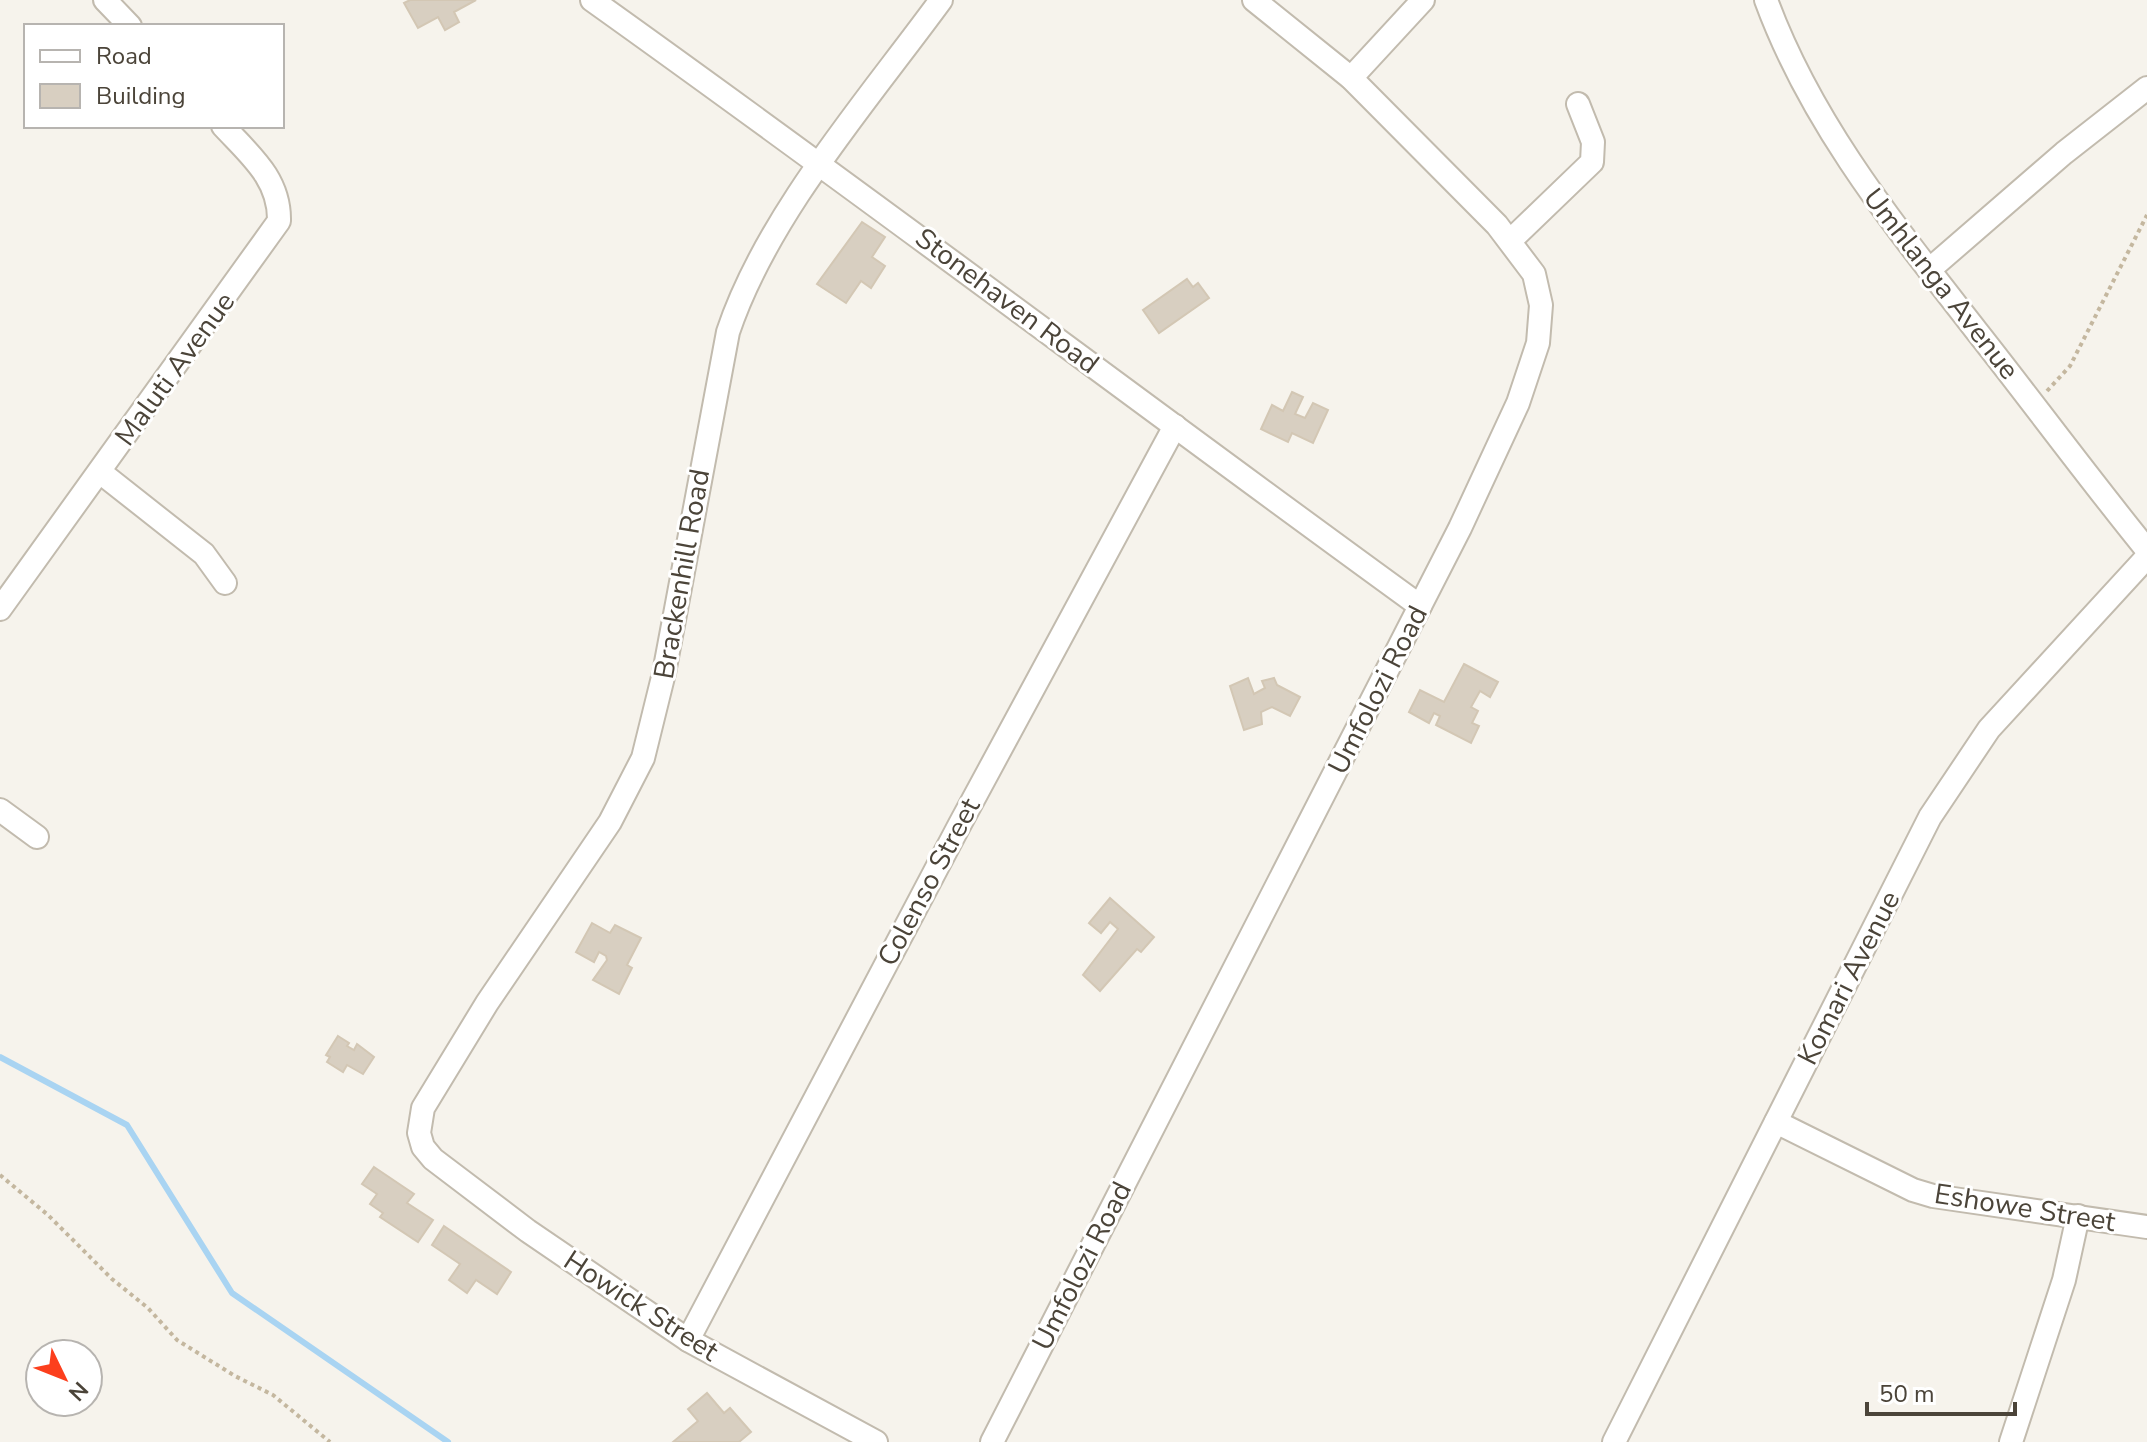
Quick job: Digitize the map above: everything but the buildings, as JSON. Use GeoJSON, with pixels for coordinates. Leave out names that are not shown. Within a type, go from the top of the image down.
{"type":"FeatureCollection","features":[{"type":"Feature","properties":{"kind":"street"},"geometry":{"type":"LineString","coordinates":[[105,0],[128,24]]}},
{"type":"Feature","properties":{"kind":"street","name":"Stonehaven Road"},"geometry":{"type":"LineString","coordinates":[[592,0],[821,163],[1420,606]]}},
{"type":"Feature","properties":{"kind":"street","name":"Brackenhill Road"},"geometry":{"type":"LineString","coordinates":[[423,1147],[420,1120],[444,1069],[610,822],[643,758],[664,673],[728,332],[756,264],[821,163],[941,0]]}},
{"type":"Feature","properties":{"kind":"street","name":"Umfolozi Road"},"geometry":{"type":"LineString","coordinates":[[992,1442],[1420,606],[1518,403],[1538,343],[1541,322],[1538,289],[1534,274],[1511,240],[1351,78],[1254,0]]}},
{"type":"Feature","properties":{"kind":"street"},"geometry":{"type":"LineString","coordinates":[[1351,78],[1423,0]]}},
{"type":"Feature","properties":{"kind":"street","name":"Umhlanga Avenue"},"geometry":{"type":"LineString","coordinates":[[1766,0],[1798,76],[1856,175],[2147,550]]}},
{"type":"Feature","properties":{"kind":"street"},"geometry":{"type":"LineString","coordinates":[[1929,270],[2064,153],[2147,88]]}},
{"type":"Feature","properties":{"kind":"street"},"geometry":{"type":"LineString","coordinates":[[1511,240],[1592,162],[1593,142],[1578,104]]}},
{"type":"Feature","properties":{"kind":"street","name":"Maluti Avenue"},"geometry":{"type":"LineString","coordinates":[[0,609],[279,221],[277,191],[265,171],[225,128]]}},
{"type":"Feature","properties":{"kind":"street","name":"Colenso Street"},"geometry":{"type":"LineString","coordinates":[[688,1340],[1175,426]]}},
{"type":"Feature","properties":{"kind":"street"},"geometry":{"type":"LineString","coordinates":[[100,472],[204,554],[225,583]]}},
{"type":"Feature","properties":{"kind":"street","name":"Komari Avenue"},"geometry":{"type":"LineString","coordinates":[[1614,1442],[1930,817],[1959,772],[2019,694],[2147,557]]}},
{"type":"Feature","properties":{"kind":"street"},"geometry":{"type":"LineString","coordinates":[[0,810],[37,837]]}},
{"type":"Feature","properties":{"kind":"street","name":"Eshowe Street"},"geometry":{"type":"LineString","coordinates":[[1776,1122],[1913,1190],[1947,1199],[2147,1227]]}},
{"type":"Feature","properties":{"kind":"street","name":"Howick Street"},"geometry":{"type":"LineString","coordinates":[[423,1147],[446,1171],[516,1223],[688,1340],[876,1442]]}},
{"type":"Feature","properties":{"kind":"street"},"geometry":{"type":"LineString","coordinates":[[2011,1442],[2064,1280],[2078,1216]]}},
{"type":"Feature","properties":{"kind":"path"},"geometry":{"type":"LineString","coordinates":[[2034,405],[2070,366],[2147,215]]}},
{"type":"Feature","properties":{"kind":"path"},"geometry":{"type":"LineString","coordinates":[[0,1175],[48,1215],[112,1279],[148,1308],[177,1340],[235,1376],[273,1395],[330,1442]]}},
{"type":"Feature","properties":{"kind":"waterway"},"geometry":{"type":"LineString","coordinates":[[0,1057],[127,1125],[232,1293],[448,1442]]}}]}
